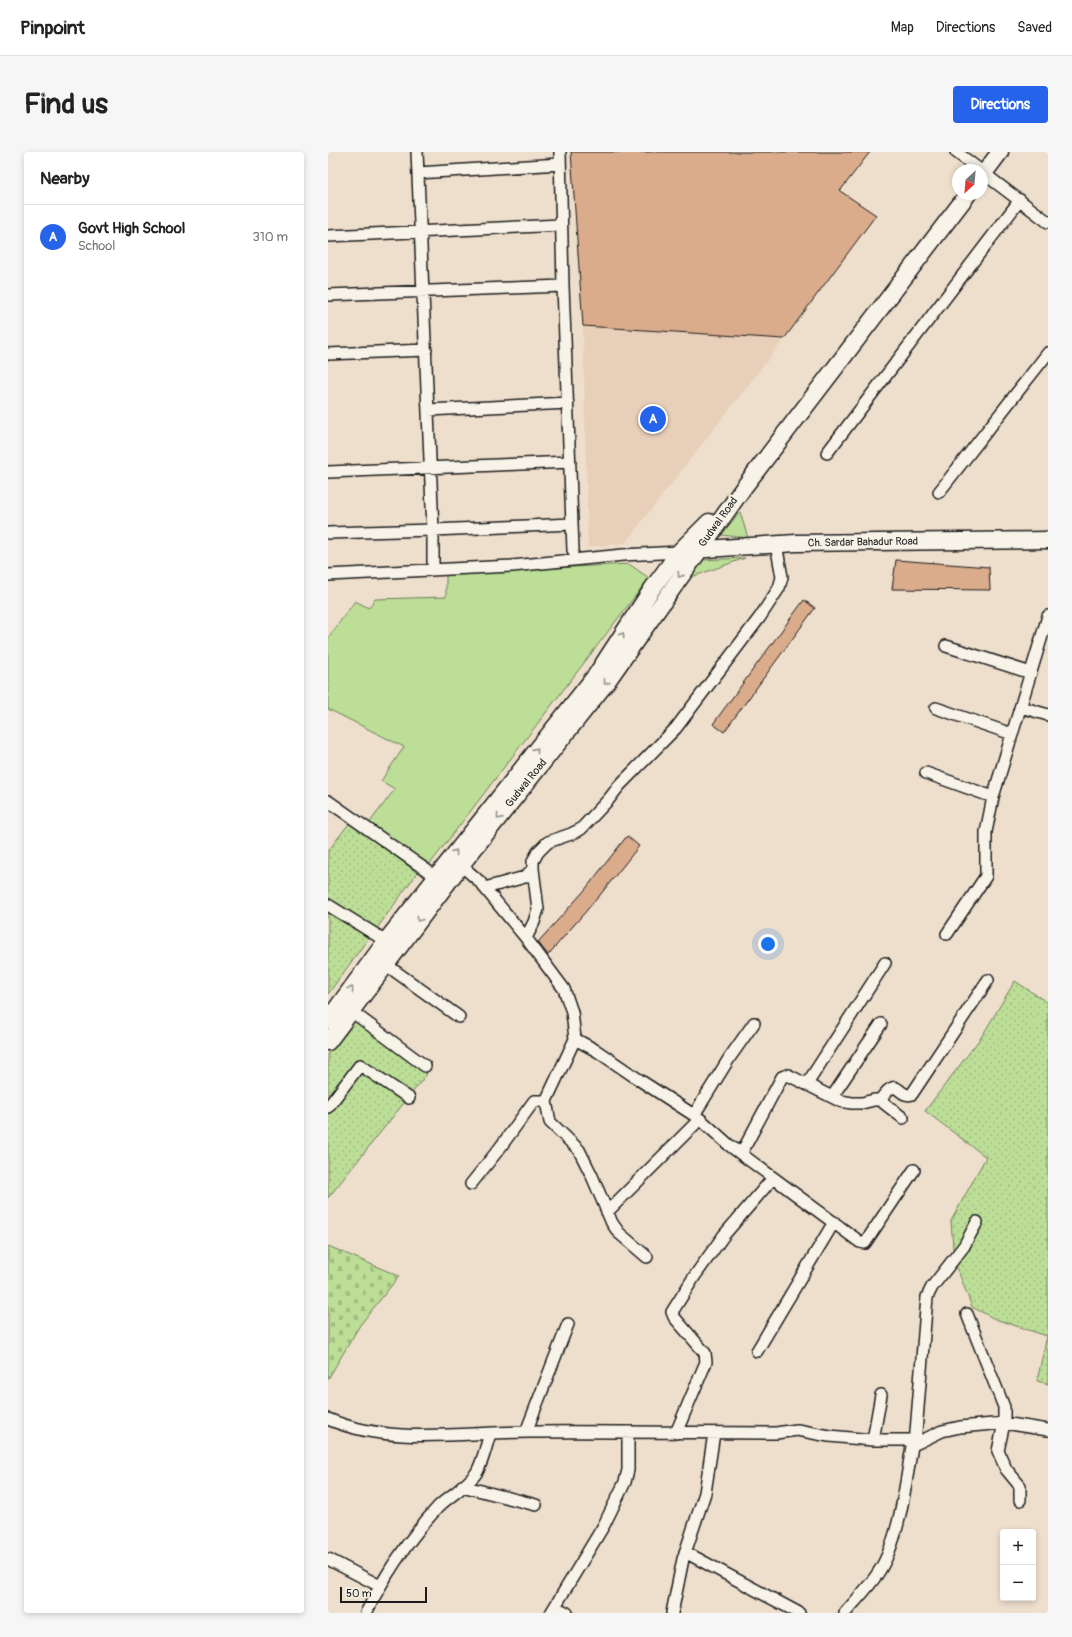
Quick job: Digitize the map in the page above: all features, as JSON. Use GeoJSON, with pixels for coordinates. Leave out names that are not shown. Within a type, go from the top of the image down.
{"type":"FeatureCollection","features":[{"type":"Feature","properties":{"kind":"main road"},"geometry":{"type":"LineString","coordinates":[[988,166],[1000,152]]}},
{"type":"Feature","properties":{"kind":"main road"},"geometry":{"type":"LineString","coordinates":[[744,487],[963,200]]}},
{"type":"Feature","properties":{"kind":"main road","name":"Gudwal Road"},"geometry":{"type":"LineString","coordinates":[[328,1020],[386,940],[441,880],[461,865],[606,683],[698,550],[744,487]]}},
{"type":"Feature","properties":{"kind":"main road","name":"Gudwal Road"},"geometry":{"type":"LineString","coordinates":[[328,1042],[386,964],[441,880],[596,675],[678,552],[744,487]]}},
{"type":"Feature","properties":{"kind":"main road","name":"Ch. Sardar Bahadur Road"},"geometry":{"type":"LineString","coordinates":[[678,552],[776,544],[1048,540]]}},
{"type":"Feature","properties":{"kind":"street"},"geometry":{"type":"LineString","coordinates":[[417,152],[431,467],[433,564]]}},
{"type":"Feature","properties":{"kind":"street"},"geometry":{"type":"LineString","coordinates":[[560,152],[561,225],[573,550]]}},
{"type":"Feature","properties":{"kind":"street"},"geometry":{"type":"LineString","coordinates":[[956,152],[971,164]]}},
{"type":"Feature","properties":{"kind":"street"},"geometry":{"type":"LineString","coordinates":[[418,173],[560,164]]}},
{"type":"Feature","properties":{"kind":"street"},"geometry":{"type":"LineString","coordinates":[[988,177],[1048,222]]}},
{"type":"Feature","properties":{"kind":"street"},"geometry":{"type":"LineString","coordinates":[[827,454],[1020,200]]}},
{"type":"Feature","properties":{"kind":"street"},"geometry":{"type":"LineString","coordinates":[[328,236],[561,225]]}},
{"type":"Feature","properties":{"kind":"street"},"geometry":{"type":"LineString","coordinates":[[328,295],[563,286]]}},
{"type":"Feature","properties":{"kind":"street"},"geometry":{"type":"LineString","coordinates":[[328,354],[426,350]]}},
{"type":"Feature","properties":{"kind":"street"},"geometry":{"type":"LineString","coordinates":[[939,492],[1048,353]]}},
{"type":"Feature","properties":{"kind":"street"},"geometry":{"type":"LineString","coordinates":[[428,410],[568,403]]}},
{"type":"Feature","properties":{"kind":"street"},"geometry":{"type":"LineString","coordinates":[[328,472],[570,462]]}},
{"type":"Feature","properties":{"kind":"street"},"geometry":{"type":"LineString","coordinates":[[328,533],[572,524]]}},
{"type":"Feature","properties":{"kind":"street"},"geometry":{"type":"LineString","coordinates":[[526,938],[534,922],[538,909],[532,869],[533,861],[538,852],[548,842],[581,829],[619,786],[676,728],[760,617],[779,588],[782,577],[776,544]]}},
{"type":"Feature","properties":{"kind":"street"},"geometry":{"type":"LineString","coordinates":[[328,575],[512,566],[623,555],[678,552]]}},
{"type":"Feature","properties":{"kind":"street"},"geometry":{"type":"LineString","coordinates":[[947,934],[986,876],[986,832],[993,797],[1031,673],[1043,649],[1048,616]]}},
{"type":"Feature","properties":{"kind":"street"},"geometry":{"type":"LineString","coordinates":[[946,646],[1031,673]]}},
{"type":"Feature","properties":{"kind":"street"},"geometry":{"type":"LineString","coordinates":[[1020,707],[1048,715]]}},
{"type":"Feature","properties":{"kind":"street"},"geometry":{"type":"LineString","coordinates":[[936,708],[1012,734]]}},
{"type":"Feature","properties":{"kind":"street"},"geometry":{"type":"LineString","coordinates":[[926,773],[993,797]]}},
{"type":"Feature","properties":{"kind":"street"},"geometry":{"type":"LineString","coordinates":[[328,801],[441,880]]}},
{"type":"Feature","properties":{"kind":"street"},"geometry":{"type":"LineString","coordinates":[[461,865],[485,888],[564,988],[572,1012],[576,1039],[546,1101],[550,1122],[579,1150],[612,1223],[619,1233],[647,1257]]}},
{"type":"Feature","properties":{"kind":"street"},"geometry":{"type":"LineString","coordinates":[[485,888],[525,877],[532,869]]}},
{"type":"Feature","properties":{"kind":"street"},"geometry":{"type":"LineString","coordinates":[[328,905],[386,940]]}},
{"type":"Feature","properties":{"kind":"street"},"geometry":{"type":"LineString","coordinates":[[807,1084],[886,963]]}},
{"type":"Feature","properties":{"kind":"street"},"geometry":{"type":"LineString","coordinates":[[386,964],[459,1018]]}},
{"type":"Feature","properties":{"kind":"street"},"geometry":{"type":"LineString","coordinates":[[880,1100],[892,1087],[895,1087],[905,1094],[912,1094],[988,980]]}},
{"type":"Feature","properties":{"kind":"street"},"geometry":{"type":"LineString","coordinates":[[351,1011],[425,1066]]}},
{"type":"Feature","properties":{"kind":"street"},"geometry":{"type":"LineString","coordinates":[[607,1212],[697,1117],[730,1057],[754,1023]]}},
{"type":"Feature","properties":{"kind":"street"},"geometry":{"type":"LineString","coordinates":[[832,1097],[881,1024]]}},
{"type":"Feature","properties":{"kind":"street"},"geometry":{"type":"LineString","coordinates":[[576,1039],[597,1051],[697,1117],[741,1154],[860,1242],[865,1243],[914,1170]]}},
{"type":"Feature","properties":{"kind":"street"},"geometry":{"type":"LineString","coordinates":[[328,1107],[360,1064],[409,1098]]}},
{"type":"Feature","properties":{"kind":"street"},"geometry":{"type":"LineString","coordinates":[[741,1154],[782,1077],[788,1075],[840,1101],[852,1103],[880,1100],[903,1118]]}},
{"type":"Feature","properties":{"kind":"street"},"geometry":{"type":"LineString","coordinates":[[471,1184],[534,1101],[546,1101]]}},
{"type":"Feature","properties":{"kind":"street"},"geometry":{"type":"LineString","coordinates":[[676,1433],[706,1362],[705,1353],[674,1317],[672,1312],[694,1277],[724,1235],[773,1178]]}},
{"type":"Feature","properties":{"kind":"street"},"geometry":{"type":"LineString","coordinates":[[757,1351],[834,1222]]}},
{"type":"Feature","properties":{"kind":"street"},"geometry":{"type":"LineString","coordinates":[[845,1613],[878,1573],[891,1548],[914,1442],[927,1297],[932,1287],[964,1246],[977,1222]]}},
{"type":"Feature","properties":{"kind":"street"},"geometry":{"type":"LineString","coordinates":[[967,1314],[1004,1407],[1004,1423],[998,1451],[1006,1469],[1020,1486],[1020,1500]]}},
{"type":"Feature","properties":{"kind":"street"},"geometry":{"type":"LineString","coordinates":[[526,1432],[568,1324]]}},
{"type":"Feature","properties":{"kind":"street"},"geometry":{"type":"LineString","coordinates":[[873,1440],[881,1395]]}},
{"type":"Feature","properties":{"kind":"street"},"geometry":{"type":"LineString","coordinates":[[328,1418],[364,1429],[394,1434],[436,1436],[490,1434],[494,1432],[776,1433],[797,1430],[829,1436],[914,1442],[942,1431],[960,1427],[1004,1423],[1048,1430]]}},
{"type":"Feature","properties":{"kind":"street"},"geometry":{"type":"LineString","coordinates":[[567,1613],[553,1610],[604,1525],[625,1482],[628,1470],[628,1432]]}},
{"type":"Feature","properties":{"kind":"street"},"geometry":{"type":"LineString","coordinates":[[672,1613],[680,1569],[705,1493],[714,1433]]}},
{"type":"Feature","properties":{"kind":"street"},"geometry":{"type":"LineString","coordinates":[[366,1613],[392,1565],[418,1531],[440,1506],[477,1471],[490,1434]]}},
{"type":"Feature","properties":{"kind":"street"},"geometry":{"type":"LineString","coordinates":[[462,1486],[536,1505]]}},
{"type":"Feature","properties":{"kind":"street"},"geometry":{"type":"LineString","coordinates":[[685,1552],[799,1613]]}},
{"type":"Feature","properties":{"kind":"street"},"geometry":{"type":"LineString","coordinates":[[328,1559],[380,1586]]}},
{"type":"Feature","properties":{"kind":"shaded area"},"geometry":{"type":"Polygon","coordinates":[[[583,326],[784,339],[625,543],[588,547],[583,326]]]}},
{"type":"Feature","properties":{"kind":"green space"},"geometry":{"type":"Polygon","coordinates":[[[740,512],[748,538],[721,535],[740,512]]]}},
{"type":"Feature","properties":{"kind":"green space"},"geometry":{"type":"Polygon","coordinates":[[[745,558],[689,578],[701,560],[745,558]]]}},
{"type":"Feature","properties":{"kind":"green space"},"geometry":{"type":"Polygon","coordinates":[[[629,564],[649,578],[430,864],[367,826],[395,789],[381,781],[404,747],[328,709],[328,638],[355,601],[369,608],[375,599],[446,597],[446,574],[629,564]]]}},
{"type":"Feature","properties":{"kind":"green space"},"geometry":{"type":"Polygon","coordinates":[[[351,821],[417,873],[375,931],[328,898],[328,851],[351,821]]]}},
{"type":"Feature","properties":{"kind":"green space"},"geometry":{"type":"Polygon","coordinates":[[[328,909],[370,936],[328,994],[328,909]]]}},
{"type":"Feature","properties":{"kind":"green space"},"geometry":{"type":"Polygon","coordinates":[[[1015,981],[1048,1003],[1048,1384],[1037,1381],[1047,1336],[995,1319],[972,1307],[954,1260],[951,1221],[986,1157],[925,1111],[982,1036],[1015,981]]]}},
{"type":"Feature","properties":{"kind":"green space"},"geometry":{"type":"Polygon","coordinates":[[[353,1019],[358,1020],[427,1074],[328,1198],[328,1051],[353,1019]]]}},
{"type":"Feature","properties":{"kind":"green space"},"geometry":{"type":"Polygon","coordinates":[[[328,1246],[399,1276],[360,1325],[328,1379],[328,1246]]]}},
{"type":"Feature","properties":{"kind":"building"},"geometry":{"type":"Polygon","coordinates":[[[571,152],[870,152],[840,191],[876,215],[784,339],[583,326],[571,152]]]}},
{"type":"Feature","properties":{"kind":"building"},"geometry":{"type":"Polygon","coordinates":[[[896,560],[989,567],[990,590],[892,589],[896,560]]]}},
{"type":"Feature","properties":{"kind":"building"},"geometry":{"type":"Polygon","coordinates":[[[804,600],[815,608],[724,732],[713,724],[804,600]]]}},
{"type":"Feature","properties":{"kind":"building"},"geometry":{"type":"Polygon","coordinates":[[[627,836],[639,846],[600,895],[548,955],[538,942],[584,891],[627,836]]]}},
{"type":"Feature","properties":{"kind":"place","name":"Govt High School"},"geometry":{"type":"Point","coordinates":[653,419]}}]}
